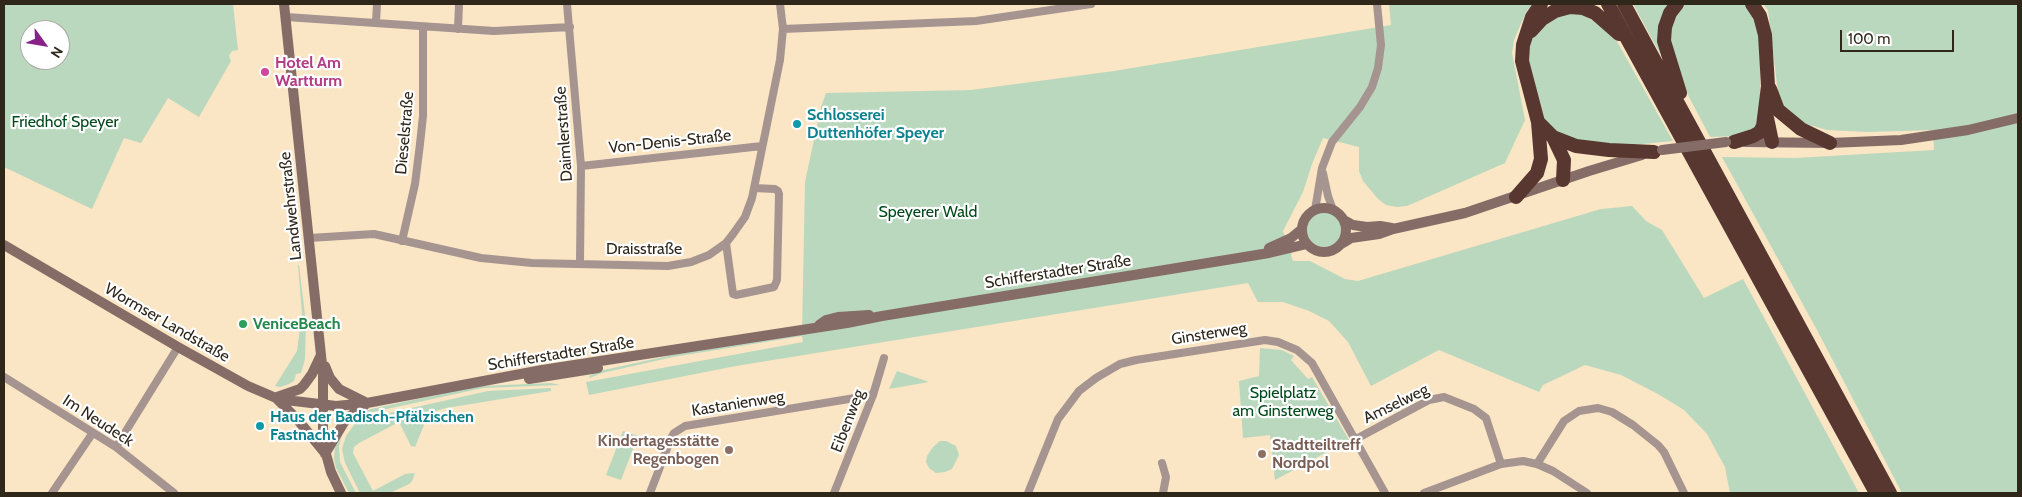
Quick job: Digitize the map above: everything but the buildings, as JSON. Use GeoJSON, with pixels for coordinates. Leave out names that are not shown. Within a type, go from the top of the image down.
{"type":"FeatureCollection","features":[{"type":"Feature","properties":{"kind":"highway"},"geometry":{"type":"LineString","coordinates":[[1541,4],[1532,17],[1525,38],[1522,61],[1538,122],[1547,140],[1564,160],[1563,180]]}},
{"type":"Feature","properties":{"kind":"highway"},"geometry":{"type":"LineString","coordinates":[[1608,4],[1876,493]]}},
{"type":"Feature","properties":{"kind":"highway"},"geometry":{"type":"LineString","coordinates":[[1624,4],[1892,493]]}},
{"type":"Feature","properties":{"kind":"highway"},"geometry":{"type":"LineString","coordinates":[[1677,4],[1670,13],[1665,27],[1664,41],[1689,123]]}},
{"type":"Feature","properties":{"kind":"highway"},"geometry":{"type":"LineString","coordinates":[[1752,4],[1760,16],[1765,35],[1768,86],[1772,109],[1772,142]]}},
{"type":"Feature","properties":{"kind":"highway"},"geometry":{"type":"LineString","coordinates":[[1525,38],[1542,19],[1555,11],[1570,7],[1583,8],[1595,13],[1608,22],[1633,48]]}},
{"type":"Feature","properties":{"kind":"highway"},"geometry":{"type":"LineString","coordinates":[[1730,142],[1753,136],[1760,132],[1772,109]]}},
{"type":"Feature","properties":{"kind":"highway"},"geometry":{"type":"LineString","coordinates":[[1772,109],[1801,129],[1830,143]]}},
{"type":"Feature","properties":{"kind":"highway"},"geometry":{"type":"LineString","coordinates":[[1547,140],[1585,148],[1658,151]]}},
{"type":"Feature","properties":{"kind":"highway"},"geometry":{"type":"LineString","coordinates":[[1516,197],[1537,173],[1547,140]]}},
{"type":"Feature","properties":{"kind":"main road","name":"Landwehrstraße"},"geometry":{"type":"LineString","coordinates":[[284,4],[322,353],[324,383],[322,428],[325,454]]}},
{"type":"Feature","properties":{"kind":"main road"},"geometry":{"type":"LineString","coordinates":[[1342,243],[1351,238],[1380,234],[1393,228],[1465,213],[1658,151],[1730,142],[1830,143],[1929,137],[2018,118]]}},
{"type":"Feature","properties":{"kind":"main road"},"geometry":{"type":"LineString","coordinates":[[1344,220],[1346,232],[1342,243],[1337,249],[1326,252],[1315,250],[1306,244],[1302,229],[1305,219],[1315,210],[1327,208],[1333,210],[1353,226],[1393,228]]}},
{"type":"Feature","properties":{"kind":"main road","name":"Schifferstadter Straße"},"geometry":{"type":"LineString","coordinates":[[1240,257],[1274,247],[1302,229]]}},
{"type":"Feature","properties":{"kind":"main road","name":"Wormser Landstraße"},"geometry":{"type":"LineString","coordinates":[[4,244],[235,379],[276,398],[323,405]]}},
{"type":"Feature","properties":{"kind":"main road","name":"Schifferstadter Straße"},"geometry":{"type":"LineString","coordinates":[[323,405],[368,403],[542,370],[655,354],[1269,253],[1306,244]]}},
{"type":"Feature","properties":{"kind":"main road"},"geometry":{"type":"LineString","coordinates":[[322,353],[312,374],[300,389],[276,398],[297,419],[325,454],[330,472],[341,493]]}},
{"type":"Feature","properties":{"kind":"main road"},"geometry":{"type":"LineString","coordinates":[[322,353],[330,378],[339,389],[368,403],[346,419],[325,454]]}},
{"type":"Feature","properties":{"kind":"street"},"geometry":{"type":"LineString","coordinates":[[376,22],[377,4]]}},
{"type":"Feature","properties":{"kind":"street"},"geometry":{"type":"LineString","coordinates":[[458,29],[459,4]]}},
{"type":"Feature","properties":{"kind":"street","name":"Daimlerstraße"},"geometry":{"type":"LineString","coordinates":[[567,4],[581,166],[580,263]]}},
{"type":"Feature","properties":{"kind":"street","name":"Draisstraße"},"geometry":{"type":"LineString","coordinates":[[310,238],[362,234],[384,236],[455,253],[505,261],[658,266],[683,264],[709,255],[726,244],[745,216],[754,188],[780,60],[783,29],[780,4]]}},
{"type":"Feature","properties":{"kind":"street"},"geometry":{"type":"LineString","coordinates":[[783,29],[976,21],[1072,5],[1091,4]]}},
{"type":"Feature","properties":{"kind":"street"},"geometry":{"type":"LineString","coordinates":[[1315,210],[1322,168],[1332,142],[1360,107],[1372,87],[1378,68],[1381,46],[1377,4]]}},
{"type":"Feature","properties":{"kind":"street"},"geometry":{"type":"LineString","coordinates":[[286,17],[494,31],[570,28]]}},
{"type":"Feature","properties":{"kind":"street","name":"Dieselstraße"},"geometry":{"type":"LineString","coordinates":[[402,241],[415,184],[421,135],[423,27]]}},
{"type":"Feature","properties":{"kind":"street","name":"Von-Denis-Straße"},"geometry":{"type":"LineString","coordinates":[[581,166],[762,146]]}},
{"type":"Feature","properties":{"kind":"street"},"geometry":{"type":"LineString","coordinates":[[1322,168],[1333,210]]}},
{"type":"Feature","properties":{"kind":"street"},"geometry":{"type":"LineString","coordinates":[[726,244],[733,294],[736,295],[774,286],[777,280],[779,194],[776,189],[754,188]]}},
{"type":"Feature","properties":{"kind":"street","name":"Ginsterweg"},"geometry":{"type":"LineString","coordinates":[[1028,493],[1058,419],[1079,391],[1096,378],[1120,364],[1156,356],[1256,340],[1278,342],[1289,346],[1304,354],[1312,362],[1385,493]]}},
{"type":"Feature","properties":{"kind":"street"},"geometry":{"type":"LineString","coordinates":[[116,448],[178,347]]}},
{"type":"Feature","properties":{"kind":"street","name":"Eibenweg"},"geometry":{"type":"LineString","coordinates":[[834,493],[873,395],[884,358]]}},
{"type":"Feature","properties":{"kind":"street","name":"Im Neudeck"},"geometry":{"type":"LineString","coordinates":[[4,377],[116,448],[174,493]]}},
{"type":"Feature","properties":{"kind":"street","name":"Kastanienweg"},"geometry":{"type":"LineString","coordinates":[[650,493],[671,438],[674,433],[684,426],[873,395]]}},
{"type":"Feature","properties":{"kind":"street","name":"Amselweg"},"geometry":{"type":"LineString","coordinates":[[1356,439],[1429,400],[1444,397],[1474,409],[1486,418],[1501,464]]}},
{"type":"Feature","properties":{"kind":"street"},"geometry":{"type":"LineString","coordinates":[[1537,464],[1564,421],[1579,411],[1598,408],[1612,412],[1658,445],[1664,452],[1684,493]]}},
{"type":"Feature","properties":{"kind":"street"},"geometry":{"type":"LineString","coordinates":[[52,493],[92,434]]}},
{"type":"Feature","properties":{"kind":"street"},"geometry":{"type":"LineString","coordinates":[[1424,493],[1501,464],[1523,461],[1537,464],[1553,471],[1585,493]]}},
{"type":"Feature","properties":{"kind":"street"},"geometry":{"type":"LineString","coordinates":[[1162,463],[1166,477],[1163,493]]}},
{"type":"Feature","properties":{"kind":"green space","name":"Friedhof Speyer"},"geometry":{"type":"Polygon","coordinates":[[[4,4],[233,4],[238,50],[232,51],[229,56],[231,61],[199,117],[168,98],[141,143],[124,138],[92,209],[4,167],[4,4]]]}},
{"type":"Feature","properties":{"kind":"green space","name":"Speyerer Wald"},"geometry":{"type":"Polygon","coordinates":[[[1389,4],[1533,4],[1526,12],[1514,40],[1512,53],[1525,120],[1505,163],[1407,206],[1397,207],[1386,205],[1378,199],[1363,181],[1359,171],[1359,147],[1323,138],[1303,192],[1283,231],[1287,243],[1293,250],[1291,255],[1293,261],[1310,261],[1345,279],[1358,281],[1601,209],[1632,206],[1646,221],[1662,230],[1704,298],[1743,279],[1859,493],[1730,493],[1725,467],[1707,434],[1684,410],[1621,375],[1585,365],[1543,385],[1539,392],[1439,350],[1371,386],[1348,342],[1329,321],[1309,311],[1283,302],[1258,302],[1248,283],[736,366],[589,395],[586,382],[803,342],[802,336],[673,357],[602,373],[590,378],[589,376],[599,371],[682,353],[802,333],[805,182],[821,107],[826,93],[971,90],[1114,71],[1391,25],[1389,4]]]}},
{"type":"Feature","properties":{"kind":"green space"},"geometry":{"type":"Polygon","coordinates":[[[1633,4],[1673,4],[1664,61],[1633,4]]]}},
{"type":"Feature","properties":{"kind":"green space"},"geometry":{"type":"Polygon","coordinates":[[[1682,4],[1746,4],[1759,25],[1762,64],[1760,73],[1761,124],[1742,136],[1710,137],[1689,97],[1672,56],[1669,30],[1682,4]]]}},
{"type":"Feature","properties":{"kind":"green space"},"geometry":{"type":"Polygon","coordinates":[[[1763,4],[2018,4],[2018,493],[1902,493],[1817,330],[1722,157],[1795,158],[1934,150],[1933,130],[1868,132],[1827,130],[1796,121],[1784,108],[1778,92],[1768,10],[1763,4]]]}},
{"type":"Feature","properties":{"kind":"green space"},"geometry":{"type":"Polygon","coordinates":[[[1582,12],[1615,38],[1673,141],[1622,146],[1563,138],[1544,120],[1528,58],[1529,47],[1534,33],[1550,17],[1582,12]]]}},
{"type":"Feature","properties":{"kind":"green space"},"geometry":{"type":"Polygon","coordinates":[[[1325,212],[1332,213],[1338,217],[1342,223],[1342,237],[1338,243],[1332,247],[1325,248],[1318,247],[1312,243],[1308,237],[1307,230],[1308,223],[1312,217],[1318,213],[1325,212]]]}},
{"type":"Feature","properties":{"kind":"green space"},"geometry":{"type":"Polygon","coordinates":[[[298,265],[306,323],[305,359],[301,373],[296,374],[294,381],[280,387],[275,386],[297,351],[302,313],[298,265]]]}},
{"type":"Feature","properties":{"kind":"green space","name":"Spielplatz am Ginsterweg"},"geometry":{"type":"Polygon","coordinates":[[[1260,348],[1282,350],[1294,356],[1291,360],[1308,379],[1312,377],[1349,440],[1275,480],[1270,435],[1243,438],[1239,381],[1259,376],[1260,348]]]}},
{"type":"Feature","properties":{"kind":"green space"},"geometry":{"type":"Polygon","coordinates":[[[897,371],[929,382],[889,389],[897,371]]]}},
{"type":"Feature","properties":{"kind":"green space"},"geometry":{"type":"Polygon","coordinates":[[[551,383],[560,385],[483,388],[373,412],[362,415],[353,421],[350,419],[371,409],[464,389],[482,386],[551,383]]]}},
{"type":"Feature","properties":{"kind":"green space"},"geometry":{"type":"Polygon","coordinates":[[[551,388],[551,391],[446,408],[429,413],[415,447],[411,446],[399,422],[359,443],[354,447],[353,453],[373,491],[405,474],[415,473],[409,484],[390,493],[360,493],[345,463],[342,449],[346,436],[354,425],[367,418],[488,391],[551,388]]]}},
{"type":"Feature","properties":{"kind":"green space"},"geometry":{"type":"Polygon","coordinates":[[[623,431],[638,436],[621,480],[606,475],[623,431]]]}},
{"type":"Feature","properties":{"kind":"green space"},"geometry":{"type":"Polygon","coordinates":[[[342,434],[339,446],[340,462],[356,493],[349,493],[336,468],[334,459],[335,444],[342,434]]]}},
{"type":"Feature","properties":{"kind":"green space"},"geometry":{"type":"Polygon","coordinates":[[[940,441],[946,441],[956,446],[959,455],[952,469],[936,473],[929,468],[926,462],[927,456],[933,447],[940,441]]]}},
{"type":"Feature","properties":{"kind":"place","name":"Hotel Am Wartturm"},"geometry":{"type":"Point","coordinates":[265,72]}},
{"type":"Feature","properties":{"kind":"place","name":"Schlosserei Duttenhöfer Speyer"},"geometry":{"type":"Point","coordinates":[797,124]}},
{"type":"Feature","properties":{"kind":"place","name":"VeniceBeach"},"geometry":{"type":"Point","coordinates":[243,324]}},
{"type":"Feature","properties":{"kind":"place","name":"Haus der Badisch-Pfälzischen Fastnacht"},"geometry":{"type":"Point","coordinates":[260,426]}},
{"type":"Feature","properties":{"kind":"place","name":"Kindertagesstätte Regenbogen"},"geometry":{"type":"Point","coordinates":[729,450]}},
{"type":"Feature","properties":{"kind":"place","name":"Stadtteiltreff Nordpol"},"geometry":{"type":"Point","coordinates":[1262,454]}}]}
